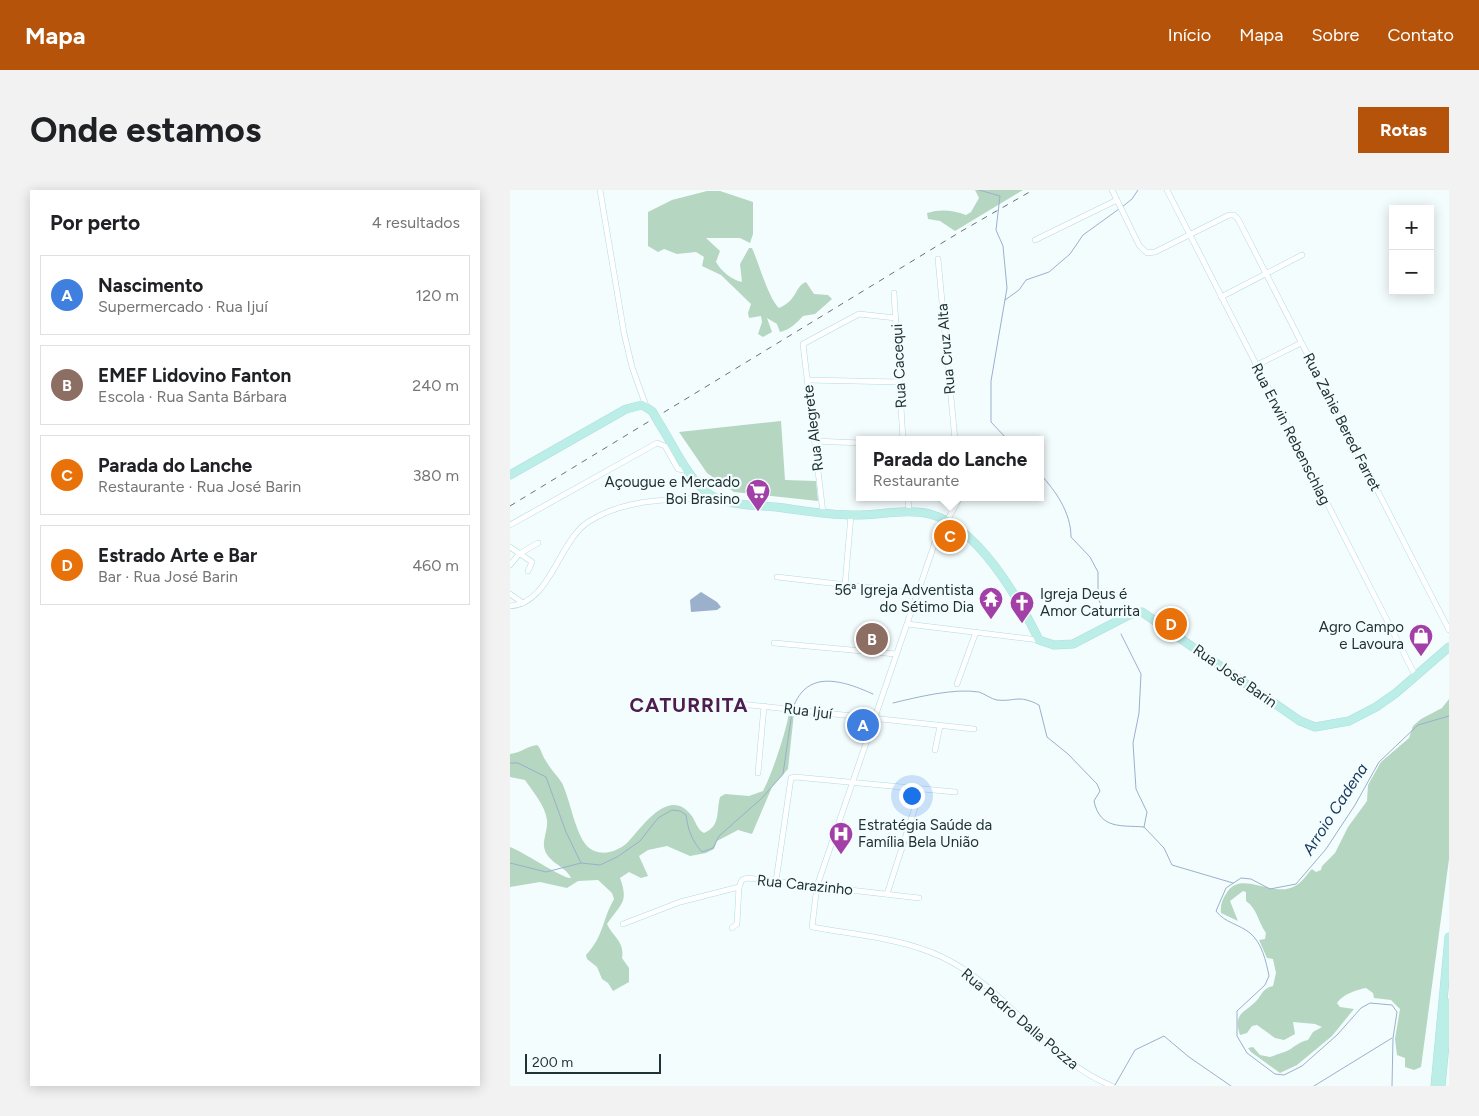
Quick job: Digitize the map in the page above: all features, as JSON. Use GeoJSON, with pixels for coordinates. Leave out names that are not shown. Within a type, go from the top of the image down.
{"type":"FeatureCollection","features":[{"type":"Feature","properties":{"kind":"main road"},"geometry":{"type":"LineString","coordinates":[[510,476],[620,412],[635,406],[649,409],[660,423],[689,472],[705,491],[713,496],[731,502],[850,515],[929,514],[945,520],[984,554],[1012,588],[1038,640]]}},
{"type":"Feature","properties":{"kind":"main road","name":"Rua José Barin"},"geometry":{"type":"LineString","coordinates":[[1038,640],[1054,646],[1073,644],[1131,614],[1142,612],[1300,721],[1315,727],[1349,720],[1376,707],[1416,677],[1449,647]]}},
{"type":"Feature","properties":{"kind":"main road"},"geometry":{"type":"LineString","coordinates":[[1435,1086],[1449,937]]}},
{"type":"Feature","properties":{"kind":"main road"},"geometry":{"type":"LineString","coordinates":[[1441,1086],[1449,1003]]}},
{"type":"Feature","properties":{"kind":"street"},"geometry":{"type":"LineString","coordinates":[[600,190],[624,333],[632,368],[649,409]]}},
{"type":"Feature","properties":{"kind":"street"},"geometry":{"type":"LineString","coordinates":[[1112,190],[1139,246],[1146,253],[1155,252],[1190,235]]}},
{"type":"Feature","properties":{"kind":"street","name":"Rua Erwin Rebenschlag"},"geometry":{"type":"LineString","coordinates":[[1167,190],[1255,366],[1416,677]]}},
{"type":"Feature","properties":{"kind":"street"},"geometry":{"type":"LineString","coordinates":[[1035,240],[1117,200]]}},
{"type":"Feature","properties":{"kind":"street","name":"Rua Zahie Bered Farret"},"geometry":{"type":"LineString","coordinates":[[1190,235],[1229,216],[1234,215],[1238,219],[1449,630]]}},
{"type":"Feature","properties":{"kind":"street"},"geometry":{"type":"LineString","coordinates":[[1221,297],[1302,255]]}},
{"type":"Feature","properties":{"kind":"street","name":"Rua Cruz Alta"},"geometry":{"type":"LineString","coordinates":[[938,259],[955,436]]}},
{"type":"Feature","properties":{"kind":"street","name":"Rua Cacequi"},"geometry":{"type":"LineString","coordinates":[[894,292],[903,436]]}},
{"type":"Feature","properties":{"kind":"street","name":"Rua Alegrete"},"geometry":{"type":"LineString","coordinates":[[823,512],[803,344],[859,314],[896,318]]}},
{"type":"Feature","properties":{"kind":"street"},"geometry":{"type":"LineString","coordinates":[[1255,366],[1301,343]]}},
{"type":"Feature","properties":{"kind":"street"},"geometry":{"type":"LineString","coordinates":[[808,380],[899,382]]}},
{"type":"Feature","properties":{"kind":"street"},"geometry":{"type":"LineString","coordinates":[[815,442],[856,443]]}},
{"type":"Feature","properties":{"kind":"street"},"geometry":{"type":"LineString","coordinates":[[510,525],[657,443],[665,446],[678,469],[689,472]]}},
{"type":"Feature","properties":{"kind":"street"},"geometry":{"type":"LineString","coordinates":[[510,606],[523,604],[534,596],[544,584],[569,542],[588,522],[647,500],[706,498],[713,496]]}},
{"type":"Feature","properties":{"kind":"street"},"geometry":{"type":"LineString","coordinates":[[908,501],[909,513]]}},
{"type":"Feature","properties":{"kind":"street"},"geometry":{"type":"LineString","coordinates":[[817,886],[873,718],[918,593],[945,520],[957,501]]}},
{"type":"Feature","properties":{"kind":"street"},"geometry":{"type":"LineString","coordinates":[[845,585],[850,515]]}},
{"type":"Feature","properties":{"kind":"street"},"geometry":{"type":"LineString","coordinates":[[510,565],[519,554],[538,543]]}},
{"type":"Feature","properties":{"kind":"street"},"geometry":{"type":"LineString","coordinates":[[510,547],[532,562],[528,571]]}},
{"type":"Feature","properties":{"kind":"street"},"geometry":{"type":"LineString","coordinates":[[777,576],[918,593]]}},
{"type":"Feature","properties":{"kind":"street"},"geometry":{"type":"LineString","coordinates":[[510,594],[523,604]]}},
{"type":"Feature","properties":{"kind":"street"},"geometry":{"type":"LineString","coordinates":[[907,624],[1038,640]]}},
{"type":"Feature","properties":{"kind":"street"},"geometry":{"type":"LineString","coordinates":[[957,684],[976,632]]}},
{"type":"Feature","properties":{"kind":"street"},"geometry":{"type":"LineString","coordinates":[[774,642],[896,654]]}},
{"type":"Feature","properties":{"kind":"street","name":"Rua Ijuí"},"geometry":{"type":"LineString","coordinates":[[731,703],[974,729]]}},
{"type":"Feature","properties":{"kind":"street"},"geometry":{"type":"LineString","coordinates":[[758,773],[764,706]]}},
{"type":"Feature","properties":{"kind":"street"},"geometry":{"type":"LineString","coordinates":[[935,750],[940,726]]}},
{"type":"Feature","properties":{"kind":"street"},"geometry":{"type":"LineString","coordinates":[[776,881],[791,778],[955,792]]}},
{"type":"Feature","properties":{"kind":"street"},"geometry":{"type":"LineString","coordinates":[[888,894],[921,789]]}},
{"type":"Feature","properties":{"kind":"street","name":"Rua Carazinho"},"geometry":{"type":"LineString","coordinates":[[732,928],[736,924],[739,887],[742,880],[747,878],[919,898]]}},
{"type":"Feature","properties":{"kind":"street","name":"Rua Pedro Dalla Pozza"},"geometry":{"type":"LineString","coordinates":[[817,886],[812,926],[885,939],[942,957],[991,990],[1082,1070],[1112,1086]]}},
{"type":"Feature","properties":{"kind":"street"},"geometry":{"type":"LineString","coordinates":[[623,924],[680,902],[739,887]]}},
{"type":"Feature","properties":{"kind":"green space"},"geometry":{"type":"Polygon","coordinates":[[[975,190],[1023,190],[955,231],[940,221],[928,219],[927,213],[937,211],[951,211],[966,215],[971,212],[979,198],[975,190]]]}},
{"type":"Feature","properties":{"kind":"green space"},"geometry":{"type":"Polygon","coordinates":[[[707,191],[720,191],[753,202],[753,234],[750,243],[740,238],[706,238],[720,251],[716,262],[724,272],[742,282],[740,264],[749,248],[752,248],[768,289],[779,308],[790,301],[799,287],[806,282],[814,294],[828,295],[832,299],[815,314],[803,316],[787,330],[780,332],[777,324],[767,318],[772,332],[763,337],[758,334],[762,322],[761,316],[749,318],[748,313],[751,304],[721,275],[702,266],[704,257],[696,252],[677,254],[664,249],[658,252],[648,246],[648,212],[672,200],[707,191]]]}},
{"type":"Feature","properties":{"kind":"green space"},"geometry":{"type":"Polygon","coordinates":[[[781,421],[785,480],[816,481],[818,501],[734,492],[707,473],[679,432],[781,421]]]}},
{"type":"Feature","properties":{"kind":"green space"},"geometry":{"type":"Polygon","coordinates":[[[1449,699],[1449,859],[1421,1067],[1414,1070],[1405,1067],[1405,1058],[1397,1055],[1395,1039],[1400,1009],[1391,1000],[1374,998],[1373,993],[1366,988],[1346,995],[1337,1003],[1340,1007],[1354,1009],[1332,1036],[1297,1065],[1280,1073],[1248,1048],[1253,1047],[1260,1055],[1270,1057],[1308,1040],[1313,1032],[1322,1027],[1315,1024],[1293,1022],[1295,1034],[1284,1040],[1275,1038],[1257,1025],[1252,1026],[1247,1033],[1240,1035],[1238,1027],[1239,1017],[1264,991],[1273,986],[1276,973],[1273,959],[1267,958],[1259,940],[1265,939],[1266,933],[1253,907],[1246,901],[1246,892],[1243,891],[1230,901],[1238,921],[1221,913],[1223,899],[1232,887],[1240,884],[1248,883],[1286,889],[1300,883],[1312,869],[1316,872],[1321,870],[1322,866],[1335,853],[1348,827],[1367,801],[1368,785],[1381,762],[1409,738],[1413,726],[1421,719],[1442,708],[1449,699]]]}},
{"type":"Feature","properties":{"kind":"green space"},"geometry":{"type":"Polygon","coordinates":[[[789,713],[794,713],[788,769],[772,787],[752,834],[738,830],[717,841],[714,849],[706,853],[690,856],[667,846],[648,850],[639,856],[648,876],[641,878],[629,872],[620,878],[624,898],[620,907],[607,924],[622,948],[622,958],[629,968],[629,982],[613,991],[608,983],[602,979],[597,967],[587,959],[586,955],[600,934],[614,899],[612,893],[598,880],[578,881],[567,888],[540,882],[510,887],[510,847],[561,875],[571,878],[546,852],[544,844],[547,823],[546,814],[525,780],[510,777],[510,754],[538,746],[562,783],[583,840],[592,850],[603,853],[614,851],[624,846],[648,819],[665,807],[674,805],[683,807],[691,815],[698,828],[704,833],[713,827],[717,818],[720,797],[725,794],[749,796],[763,791],[778,753],[789,713]]]}},
{"type":"Feature","properties":{"kind":"water"},"geometry":{"type":"Polygon","coordinates":[[[701,592],[717,602],[721,607],[717,610],[691,612],[690,600],[701,592]]]}},
{"type":"Feature","properties":{"kind":"waterway"},"geometry":{"type":"LineString","coordinates":[[979,190],[1000,196],[996,230],[1003,246],[1007,288],[991,381],[991,422],[1004,436]]}},
{"type":"Feature","properties":{"kind":"waterway"},"geometry":{"type":"LineString","coordinates":[[1122,207],[1132,199],[1138,190]]}},
{"type":"Feature","properties":{"kind":"waterway"},"geometry":{"type":"LineString","coordinates":[[1005,300],[1019,290],[1026,280],[1049,272],[1070,254],[1083,235],[1119,209]]}},
{"type":"Feature","properties":{"kind":"waterway"},"geometry":{"type":"LineString","coordinates":[[1044,479],[1062,503],[1068,519],[1071,537],[1090,557],[1098,572],[1098,598],[1105,615]]}},
{"type":"Feature","properties":{"kind":"waterway"},"geometry":{"type":"LineString","coordinates":[[1121,634],[1141,674],[1139,713],[1133,743],[1136,789],[1147,812],[1144,827]]}},
{"type":"Feature","properties":{"kind":"waterway"},"geometry":{"type":"LineString","coordinates":[[793,708],[799,695],[807,687],[827,681],[850,685],[873,694]]}},
{"type":"Feature","properties":{"kind":"waterway"},"geometry":{"type":"LineString","coordinates":[[893,703],[936,694],[969,691],[979,692],[992,699],[1021,699],[1039,705],[1047,737],[1068,754],[1097,784],[1100,791],[1094,801],[1101,817],[1120,826],[1144,827],[1164,848],[1172,865],[1233,883]]}},
{"type":"Feature","properties":{"kind":"waterway"},"geometry":{"type":"LineString","coordinates":[[510,863],[546,872],[581,863],[600,865],[617,857],[640,841],[658,818],[672,810],[680,811],[686,815],[691,835],[702,852],[713,848],[719,836],[762,798],[783,774],[792,712]]}},
{"type":"Feature","properties":{"kind":"waterway","name":"Arroio Cadena"},"geometry":{"type":"LineString","coordinates":[[1392,1086],[1393,1038],[1397,1012],[1392,1005],[1370,1003],[1361,1008],[1337,1035],[1302,1066],[1284,1075],[1275,1074],[1247,1053],[1237,1036],[1237,1011],[1265,985],[1269,976],[1268,970],[1263,953],[1254,937],[1216,911],[1226,888],[1241,878],[1251,879],[1270,889],[1296,884],[1326,849],[1355,805],[1379,762],[1418,725],[1449,716]]}},
{"type":"Feature","properties":{"kind":"waterway"},"geometry":{"type":"LineString","coordinates":[[510,763],[518,763],[546,777],[566,832],[581,863]]}},
{"type":"Feature","properties":{"kind":"waterway"},"geometry":{"type":"LineString","coordinates":[[1115,1085],[1135,1050],[1164,1036],[1189,1057],[1231,1086]]}},
{"type":"Feature","properties":{"kind":"waterway"},"geometry":{"type":"LineString","coordinates":[[1314,1086],[1392,1038]]}},
{"type":"Feature","properties":{"kind":"railway"},"geometry":{"type":"LineString","coordinates":[[510,506],[960,232],[1033,190]]}},
{"type":"Feature","properties":{"kind":"place","name":"Açougue e Mercado Boi Brasino"},"geometry":{"type":"Point","coordinates":[758,512]}},
{"type":"Feature","properties":{"kind":"place","name":"Parada do Lanche"},"geometry":{"type":"Point","coordinates":[950,536]}},
{"type":"Feature","properties":{"kind":"place","name":"56ª Igreja Adventista do Sétimo Dia"},"geometry":{"type":"Point","coordinates":[991,620]}},
{"type":"Feature","properties":{"kind":"place","name":"Igreja Deus é Amor Caturrita"},"geometry":{"type":"Point","coordinates":[1022,624]}},
{"type":"Feature","properties":{"kind":"place","name":"Estrado Arte e Bar"},"geometry":{"type":"Point","coordinates":[1171,624]}},
{"type":"Feature","properties":{"kind":"place","name":"EMEF Lidovino Fanton"},"geometry":{"type":"Point","coordinates":[872,639]}},
{"type":"Feature","properties":{"kind":"place","name":"Agro Campo e Lavoura"},"geometry":{"type":"Point","coordinates":[1421,657]}},
{"type":"Feature","properties":{"kind":"place","name":"Nascimento"},"geometry":{"type":"Point","coordinates":[863,725]}},
{"type":"Feature","properties":{"kind":"place","name":"Estratégia Saúde da Família Bela União"},"geometry":{"type":"Point","coordinates":[841,855]}},
{"type":"Feature","properties":{"kind":"district","name":"CATURRITA"},"geometry":{"type":"Point","coordinates":[689,705]}}]}
